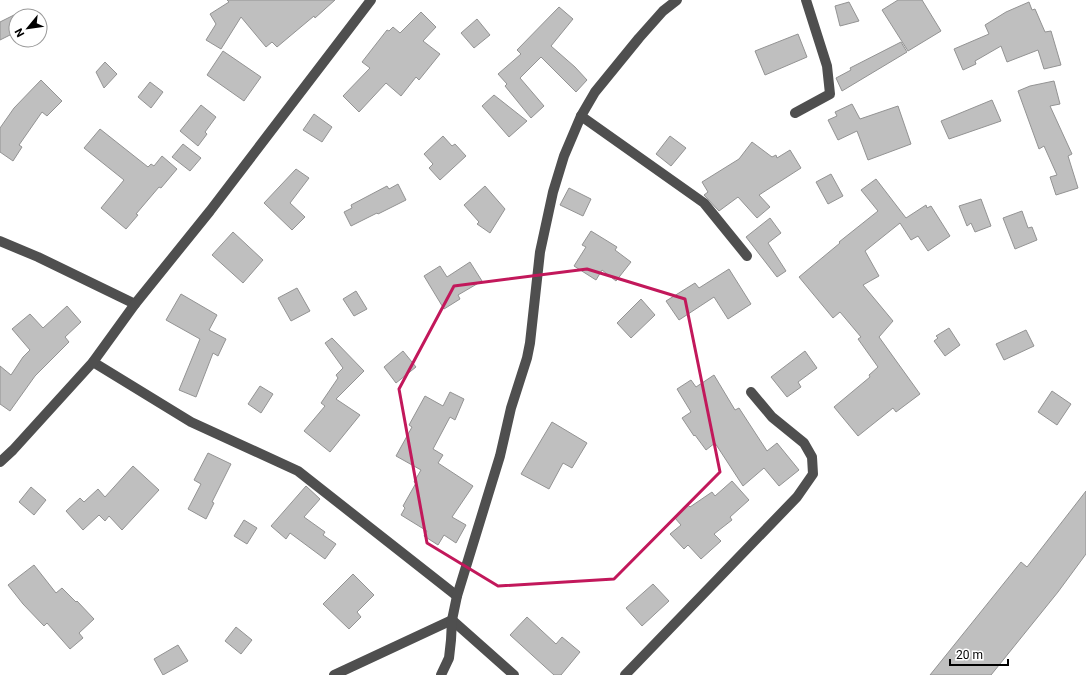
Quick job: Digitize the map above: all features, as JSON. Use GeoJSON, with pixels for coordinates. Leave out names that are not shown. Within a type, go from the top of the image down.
{"type":"FeatureCollection","features":[{"type":"Feature","properties":{"kind":"street"},"geometry":{"type":"LineString","coordinates":[[0,462],[13,450],[93,362],[136,304],[210,211],[371,0]]}},
{"type":"Feature","properties":{"kind":"street"},"geometry":{"type":"LineString","coordinates":[[440,675],[449,658],[452,620],[458,596],[500,456],[511,408],[527,358],[540,252],[553,192],[564,156],[581,116],[595,92],[663,11],[677,0]]}},
{"type":"Feature","properties":{"kind":"street"},"geometry":{"type":"LineString","coordinates":[[794,113],[830,94],[827,66],[806,0]]}},
{"type":"Feature","properties":{"kind":"street"},"geometry":{"type":"LineString","coordinates":[[581,116],[704,203],[747,256]]}},
{"type":"Feature","properties":{"kind":"street"},"geometry":{"type":"LineString","coordinates":[[0,241],[38,257],[136,304]]}},
{"type":"Feature","properties":{"kind":"street"},"geometry":{"type":"LineString","coordinates":[[93,362],[191,422],[298,471],[458,596]]}},
{"type":"Feature","properties":{"kind":"street"},"geometry":{"type":"LineString","coordinates":[[625,675],[797,497],[813,474],[812,457],[804,443],[772,417],[751,392]]}},
{"type":"Feature","properties":{"kind":"street"},"geometry":{"type":"LineString","coordinates":[[334,675],[452,620]]}},
{"type":"Feature","properties":{"kind":"street"},"geometry":{"type":"LineString","coordinates":[[452,620],[514,675]]}},
{"type":"Feature","properties":{"kind":"highlighted area"},"geometry":{"type":"Polygon","coordinates":[[[587,269],[685,299],[720,472],[614,579],[498,586],[427,543],[399,389],[454,286],[587,269]]]}},
{"type":"Feature","properties":{"kind":"building"},"geometry":{"type":"Polygon","coordinates":[[[227,0],[335,0],[315,18],[314,16],[277,47],[272,42],[266,47],[241,17],[221,49],[206,40],[216,24],[210,14],[229,2],[227,0]]]}},
{"type":"Feature","properties":{"kind":"building"},"geometry":{"type":"Polygon","coordinates":[[[898,0],[922,0],[941,31],[908,51],[882,10],[898,0]]]}},
{"type":"Feature","properties":{"kind":"building"},"geometry":{"type":"Polygon","coordinates":[[[849,2],[859,21],[840,26],[835,6],[849,2]]]}},
{"type":"Feature","properties":{"kind":"building"},"geometry":{"type":"Polygon","coordinates":[[[1029,2],[1032,10],[1035,9],[1045,32],[1051,31],[1061,65],[1044,69],[1038,50],[1007,62],[1001,46],[975,61],[976,64],[963,70],[954,49],[989,34],[985,25],[1006,12],[1029,2]]]}},
{"type":"Feature","properties":{"kind":"building"},"geometry":{"type":"Polygon","coordinates":[[[559,7],[573,19],[551,46],[575,67],[587,80],[576,92],[541,57],[520,78],[544,106],[531,118],[505,86],[507,84],[498,74],[521,54],[517,50],[559,7]]]}},
{"type":"Feature","properties":{"kind":"building"},"geometry":{"type":"Polygon","coordinates":[[[421,12],[436,27],[423,41],[440,54],[419,80],[416,77],[401,96],[386,83],[359,112],[343,96],[370,68],[362,62],[387,30],[389,31],[393,27],[400,33],[421,12]]]}},
{"type":"Feature","properties":{"kind":"building"},"geometry":{"type":"Polygon","coordinates":[[[8,18],[8,36],[0,40],[0,22],[8,18]]]}},
{"type":"Feature","properties":{"kind":"building"},"geometry":{"type":"Polygon","coordinates":[[[477,19],[490,35],[474,48],[461,33],[477,19]]]}},
{"type":"Feature","properties":{"kind":"building"},"geometry":{"type":"Polygon","coordinates":[[[798,34],[807,57],[765,75],[755,51],[798,34]]]}},
{"type":"Feature","properties":{"kind":"building"},"geometry":{"type":"Polygon","coordinates":[[[901,42],[907,52],[842,91],[836,78],[851,70],[850,68],[901,42]]]}},
{"type":"Feature","properties":{"kind":"building"},"geometry":{"type":"Polygon","coordinates":[[[223,51],[261,77],[244,101],[207,75],[223,51]]]}},
{"type":"Feature","properties":{"kind":"building"},"geometry":{"type":"Polygon","coordinates":[[[105,62],[117,74],[104,88],[96,72],[105,62]]]}},
{"type":"Feature","properties":{"kind":"building"},"geometry":{"type":"Polygon","coordinates":[[[41,80],[62,101],[47,116],[42,112],[19,145],[22,147],[13,161],[0,152],[0,128],[14,108],[41,80]]]}},
{"type":"Feature","properties":{"kind":"building"},"geometry":{"type":"Polygon","coordinates":[[[1054,81],[1060,104],[1050,106],[1072,154],[1068,156],[1078,188],[1056,195],[1050,177],[1057,175],[1044,146],[1039,149],[1018,91],[1030,86],[1054,81]]]}},
{"type":"Feature","properties":{"kind":"building"},"geometry":{"type":"Polygon","coordinates":[[[150,82],[163,92],[151,108],[138,97],[150,82]]]}},
{"type":"Feature","properties":{"kind":"building"},"geometry":{"type":"Polygon","coordinates":[[[494,95],[527,121],[509,137],[482,106],[494,95]]]}},
{"type":"Feature","properties":{"kind":"building"},"geometry":{"type":"Polygon","coordinates":[[[992,100],[1001,121],[949,139],[941,121],[992,100]]]}},
{"type":"Feature","properties":{"kind":"building"},"geometry":{"type":"Polygon","coordinates":[[[852,104],[860,119],[898,106],[911,144],[868,160],[857,131],[838,140],[828,120],[837,116],[835,112],[852,104]]]}},
{"type":"Feature","properties":{"kind":"building"},"geometry":{"type":"Polygon","coordinates":[[[201,105],[216,117],[205,132],[207,134],[198,146],[180,131],[201,105]]]}},
{"type":"Feature","properties":{"kind":"building"},"geometry":{"type":"Polygon","coordinates":[[[314,114],[332,127],[322,142],[303,130],[314,114]]]}},
{"type":"Feature","properties":{"kind":"building"},"geometry":{"type":"Polygon","coordinates":[[[100,129],[148,167],[151,164],[154,166],[162,156],[177,169],[136,214],[138,215],[126,229],[101,208],[124,180],[84,148],[100,129]]]}},
{"type":"Feature","properties":{"kind":"building"},"geometry":{"type":"Polygon","coordinates":[[[443,136],[452,146],[455,144],[466,156],[440,180],[429,168],[433,164],[424,154],[443,136]]]}},
{"type":"Feature","properties":{"kind":"building"},"geometry":{"type":"Polygon","coordinates":[[[670,136],[686,148],[671,166],[656,154],[670,136]]]}},
{"type":"Feature","properties":{"kind":"building"},"geometry":{"type":"Polygon","coordinates":[[[752,142],[772,157],[776,155],[777,158],[790,150],[801,168],[759,195],[770,207],[757,218],[738,197],[719,211],[704,195],[708,192],[702,182],[739,159],[752,142]]]}},
{"type":"Feature","properties":{"kind":"building"},"geometry":{"type":"Polygon","coordinates":[[[183,144],[201,158],[190,171],[172,157],[183,144]]]}},
{"type":"Feature","properties":{"kind":"building"},"geometry":{"type":"Polygon","coordinates":[[[296,169],[309,178],[290,203],[305,217],[292,230],[264,203],[296,169]]]}},
{"type":"Feature","properties":{"kind":"building"},"geometry":{"type":"Polygon","coordinates":[[[831,174],[843,196],[828,204],[816,182],[831,174]]]}},
{"type":"Feature","properties":{"kind":"building"},"geometry":{"type":"Polygon","coordinates":[[[876,179],[906,218],[926,205],[927,208],[931,206],[950,236],[928,251],[918,236],[911,240],[900,223],[865,251],[879,276],[863,285],[893,321],[879,337],[920,394],[896,412],[893,408],[858,436],[834,407],[870,377],[869,375],[878,367],[858,339],[861,337],[840,312],[833,318],[799,277],[840,243],[839,242],[878,211],[861,190],[876,179]]]}},
{"type":"Feature","properties":{"kind":"building"},"geometry":{"type":"Polygon","coordinates":[[[398,184],[406,200],[351,226],[344,212],[352,208],[351,205],[387,186],[389,189],[398,184]]]}},
{"type":"Feature","properties":{"kind":"building"},"geometry":{"type":"Polygon","coordinates":[[[485,186],[505,209],[490,233],[477,224],[479,222],[464,205],[485,186]]]}},
{"type":"Feature","properties":{"kind":"building"},"geometry":{"type":"Polygon","coordinates":[[[569,188],[591,199],[583,216],[560,205],[569,188]]]}},
{"type":"Feature","properties":{"kind":"building"},"geometry":{"type":"Polygon","coordinates":[[[981,199],[991,226],[975,232],[971,223],[967,226],[959,206],[981,199]]]}},
{"type":"Feature","properties":{"kind":"building"},"geometry":{"type":"Polygon","coordinates":[[[1022,211],[1028,228],[1032,227],[1037,240],[1015,249],[1003,218],[1022,211]]]}},
{"type":"Feature","properties":{"kind":"building"},"geometry":{"type":"Polygon","coordinates":[[[770,218],[781,233],[768,243],[786,271],[777,277],[746,237],[770,218]]]}},
{"type":"Feature","properties":{"kind":"building"},"geometry":{"type":"Polygon","coordinates":[[[591,231],[617,247],[615,250],[631,262],[616,281],[602,270],[596,280],[574,266],[586,247],[582,245],[591,231]]]}},
{"type":"Feature","properties":{"kind":"building"},"geometry":{"type":"Polygon","coordinates":[[[233,232],[263,260],[243,283],[212,255],[233,232]]]}},
{"type":"Feature","properties":{"kind":"building"},"geometry":{"type":"Polygon","coordinates":[[[470,262],[482,281],[458,295],[460,299],[444,309],[424,276],[440,266],[447,277],[470,262]]]}},
{"type":"Feature","properties":{"kind":"building"},"geometry":{"type":"Polygon","coordinates":[[[729,269],[751,304],[728,319],[714,297],[679,320],[666,301],[695,283],[699,288],[729,269]]]}},
{"type":"Feature","properties":{"kind":"building"},"geometry":{"type":"Polygon","coordinates":[[[297,288],[310,311],[291,321],[278,298],[297,288]]]}},
{"type":"Feature","properties":{"kind":"building"},"geometry":{"type":"Polygon","coordinates":[[[356,291],[367,309],[354,316],[343,299],[356,291]]]}},
{"type":"Feature","properties":{"kind":"building"},"geometry":{"type":"Polygon","coordinates":[[[181,294],[217,315],[209,330],[226,339],[218,356],[213,353],[196,397],[179,390],[200,339],[166,320],[181,294]]]}},
{"type":"Feature","properties":{"kind":"building"},"geometry":{"type":"Polygon","coordinates":[[[641,299],[655,315],[631,338],[617,323],[641,299]]]}},
{"type":"Feature","properties":{"kind":"building"},"geometry":{"type":"Polygon","coordinates":[[[67,306],[81,322],[65,337],[69,342],[35,376],[10,411],[0,404],[0,366],[11,375],[23,357],[30,350],[12,329],[30,314],[43,328],[67,306]]]}},
{"type":"Feature","properties":{"kind":"building"},"geometry":{"type":"Polygon","coordinates":[[[949,328],[960,345],[945,356],[934,341],[938,338],[936,336],[949,328]]]}},
{"type":"Feature","properties":{"kind":"building"},"geometry":{"type":"Polygon","coordinates":[[[1026,330],[1034,346],[1004,360],[996,344],[1026,330]]]}},
{"type":"Feature","properties":{"kind":"building"},"geometry":{"type":"Polygon","coordinates":[[[332,338],[364,371],[336,399],[360,415],[330,452],[304,431],[325,406],[321,403],[338,378],[336,375],[343,368],[325,343],[332,338]]]}},
{"type":"Feature","properties":{"kind":"building"},"geometry":{"type":"Polygon","coordinates":[[[403,351],[416,367],[396,383],[384,367],[403,351]]]}},
{"type":"Feature","properties":{"kind":"building"},"geometry":{"type":"Polygon","coordinates":[[[805,351],[817,368],[798,382],[801,387],[787,397],[771,377],[805,351]]]}},
{"type":"Feature","properties":{"kind":"building"},"geometry":{"type":"Polygon","coordinates":[[[714,375],[735,410],[739,408],[767,451],[777,443],[799,470],[779,486],[764,468],[743,486],[715,443],[706,450],[682,418],[691,412],[677,389],[691,380],[696,387],[714,375]]]}},
{"type":"Feature","properties":{"kind":"building"},"geometry":{"type":"Polygon","coordinates":[[[260,386],[273,394],[261,413],[248,404],[260,386]]]}},
{"type":"Feature","properties":{"kind":"building"},"geometry":{"type":"Polygon","coordinates":[[[1052,391],[1071,404],[1057,425],[1038,412],[1052,391]]]}},
{"type":"Feature","properties":{"kind":"building"},"geometry":{"type":"Polygon","coordinates":[[[450,392],[464,399],[455,420],[450,417],[433,449],[443,455],[438,463],[473,486],[452,517],[466,525],[456,543],[444,535],[438,545],[424,536],[427,531],[401,515],[405,508],[403,506],[416,483],[414,482],[421,470],[396,456],[412,427],[409,425],[425,396],[443,406],[450,392]]]}},
{"type":"Feature","properties":{"kind":"building"},"geometry":{"type":"Polygon","coordinates":[[[552,422],[587,443],[572,468],[563,463],[549,489],[521,474],[552,422]]]}},
{"type":"Feature","properties":{"kind":"building"},"geometry":{"type":"Polygon","coordinates":[[[208,453],[231,464],[212,502],[214,503],[206,519],[188,509],[201,484],[194,480],[208,453]]]}},
{"type":"Feature","properties":{"kind":"building"},"geometry":{"type":"Polygon","coordinates":[[[133,466],[159,490],[122,530],[109,516],[105,521],[99,515],[83,530],[66,511],[80,498],[84,502],[98,489],[105,497],[133,466]]]}},
{"type":"Feature","properties":{"kind":"building"},"geometry":{"type":"Polygon","coordinates":[[[732,481],[749,500],[730,517],[732,520],[714,534],[721,541],[701,559],[688,545],[684,549],[670,534],[681,525],[675,518],[688,505],[690,507],[712,492],[715,496],[732,481]]]}},
{"type":"Feature","properties":{"kind":"building"},"geometry":{"type":"Polygon","coordinates":[[[306,486],[320,499],[304,517],[325,532],[323,535],[336,544],[325,559],[290,533],[286,539],[271,526],[306,486]]]}},
{"type":"Feature","properties":{"kind":"building"},"geometry":{"type":"Polygon","coordinates":[[[31,487],[46,500],[34,515],[19,502],[31,487]]]}},
{"type":"Feature","properties":{"kind":"building"},"geometry":{"type":"Polygon","coordinates":[[[1086,491],[1086,554],[1058,592],[991,675],[930,675],[1021,562],[1027,567],[1086,491]]]}},
{"type":"Feature","properties":{"kind":"building"},"geometry":{"type":"Polygon","coordinates":[[[244,520],[257,528],[247,544],[234,536],[244,520]]]}},
{"type":"Feature","properties":{"kind":"building"},"geometry":{"type":"Polygon","coordinates":[[[34,565],[56,593],[62,588],[94,619],[79,633],[83,638],[70,649],[47,623],[44,626],[23,604],[8,585],[34,565]]]}},
{"type":"Feature","properties":{"kind":"building"},"geometry":{"type":"Polygon","coordinates":[[[353,574],[374,595],[357,612],[361,617],[349,629],[323,604],[353,574]]]}},
{"type":"Feature","properties":{"kind":"building"},"geometry":{"type":"Polygon","coordinates":[[[653,584],[669,601],[642,626],[626,608],[653,584]]]}},
{"type":"Feature","properties":{"kind":"building"},"geometry":{"type":"Polygon","coordinates":[[[527,617],[556,644],[562,637],[580,652],[561,675],[554,675],[510,635],[527,617]]]}},
{"type":"Feature","properties":{"kind":"building"},"geometry":{"type":"Polygon","coordinates":[[[236,627],[252,640],[241,654],[225,641],[236,627]]]}},
{"type":"Feature","properties":{"kind":"building"},"geometry":{"type":"Polygon","coordinates":[[[178,645],[188,661],[163,675],[154,659],[178,645]]]}}]}
